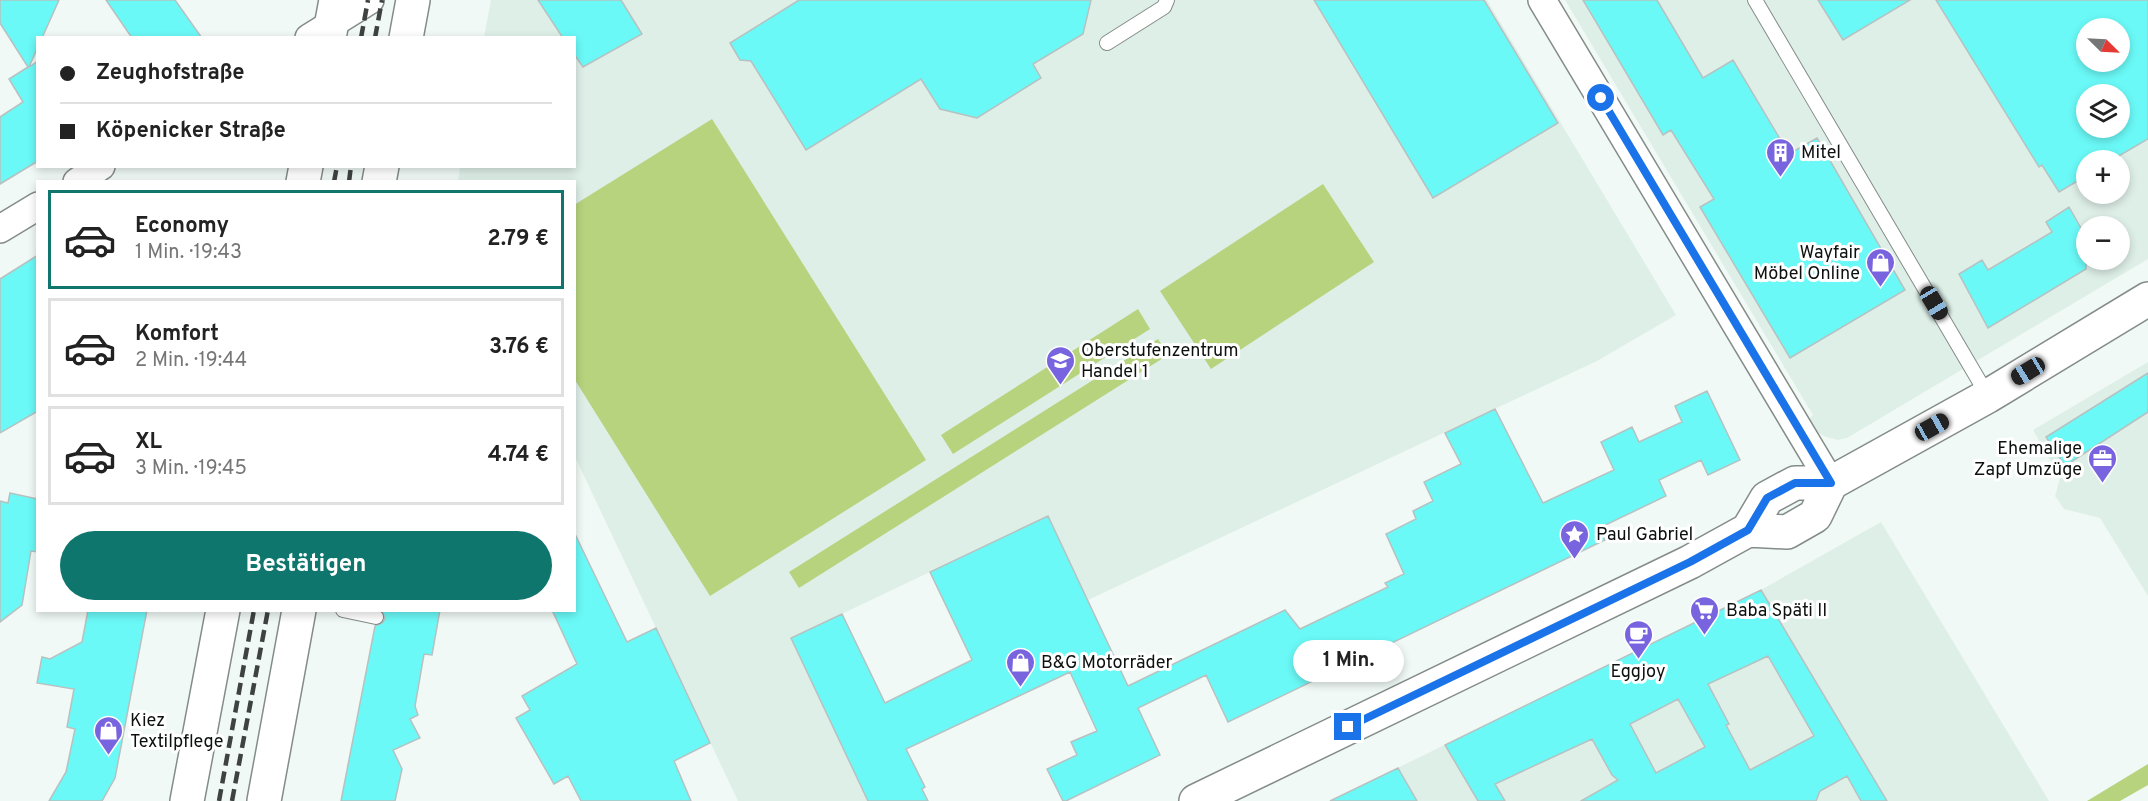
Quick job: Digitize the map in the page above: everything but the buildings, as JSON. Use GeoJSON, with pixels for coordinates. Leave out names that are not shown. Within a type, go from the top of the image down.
{"type":"FeatureCollection","features":[{"type":"Feature","properties":{"kind":"main road"},"geometry":{"type":"LineString","coordinates":[[406,36],[413,0]]}},
{"type":"Feature","properties":{"kind":"main road"},"geometry":{"type":"LineString","coordinates":[[1196,801],[1690,562],[1748,530],[1767,498],[1795,483],[1831,483],[1988,396],[2148,299]]}},
{"type":"Feature","properties":{"kind":"main road"},"geometry":{"type":"LineString","coordinates":[[187,801],[223,612]]}},
{"type":"Feature","properties":{"kind":"main road"},"geometry":{"type":"LineString","coordinates":[[264,801],[299,612]]}},
{"type":"Feature","properties":{"kind":"street"},"geometry":{"type":"LineString","coordinates":[[327,25],[370,0]]}},
{"type":"Feature","properties":{"kind":"street"},"geometry":{"type":"LineString","coordinates":[[1542,0],[1831,483]]}},
{"type":"Feature","properties":{"kind":"street"},"geometry":{"type":"LineString","coordinates":[[80,180],[98,168]]}},
{"type":"Feature","properties":{"kind":"street"},"geometry":{"type":"LineString","coordinates":[[0,229],[36,207]]}},
{"type":"Feature","properties":{"kind":"lane"},"geometry":{"type":"LineString","coordinates":[[1107,43],[1164,7],[1167,0]]}},
{"type":"Feature","properties":{"kind":"lane"},"geometry":{"type":"LineString","coordinates":[[1755,0],[1988,396]]}},
{"type":"Feature","properties":{"kind":"lane"},"geometry":{"type":"LineString","coordinates":[[352,612],[376,617]]}},
{"type":"Feature","properties":{"kind":"shaded area","name":"Oberstufenzentrum Handel 1"},"geometry":{"type":"Polygon","coordinates":[[[491,0],[1487,0],[1676,315],[1597,361],[1088,600],[1048,516],[791,638],[868,801],[738,801],[576,459],[576,180],[458,180],[460,168],[576,168],[576,36],[484,36],[491,0]]]}},
{"type":"Feature","properties":{"kind":"shaded area"},"geometry":{"type":"Polygon","coordinates":[[[1565,0],[2148,0],[2148,259],[2130,270],[2130,216],[2076,216],[2076,270],[2130,270],[1847,438],[1838,440],[1826,437],[1815,431],[1807,421],[1813,415],[1565,0]]]}},
{"type":"Feature","properties":{"kind":"shaded area","name":"Ehemalige Zapf Umzüge"},"geometry":{"type":"Polygon","coordinates":[[[2148,362],[2148,596],[2100,518],[2064,509],[2055,496],[2060,478],[2033,430],[2148,362]]]}},
{"type":"Feature","properties":{"kind":"shaded area"},"geometry":{"type":"Polygon","coordinates":[[[1881,522],[2049,801],[1330,801],[1761,590],[1881,522]]]}},
{"type":"Feature","properties":{"kind":"green space"},"geometry":{"type":"Polygon","coordinates":[[[712,119],[926,460],[710,596],[576,382],[576,204],[712,119]]]}},
{"type":"Feature","properties":{"kind":"green space"},"geometry":{"type":"Polygon","coordinates":[[[1323,184],[1374,262],[1211,369],[1160,291],[1323,184]]]}},
{"type":"Feature","properties":{"kind":"green space"},"geometry":{"type":"Polygon","coordinates":[[[1138,309],[1150,329],[953,454],[941,435],[1138,309]]]}},
{"type":"Feature","properties":{"kind":"green space"},"geometry":{"type":"Polygon","coordinates":[[[1158,339],[1168,355],[799,588],[789,572],[1158,339]]]}},
{"type":"Feature","properties":{"kind":"green space"},"geometry":{"type":"Polygon","coordinates":[[[2148,764],[2148,785],[2120,801],[2087,801],[2148,764]]]}},
{"type":"Feature","properties":{"kind":"railway"},"geometry":{"type":"LineString","coordinates":[[361,36],[368,0]]}},
{"type":"Feature","properties":{"kind":"railway"},"geometry":{"type":"LineString","coordinates":[[375,36],[382,0]]}},
{"type":"Feature","properties":{"kind":"railway"},"geometry":{"type":"LineString","coordinates":[[334,180],[337,168]]}},
{"type":"Feature","properties":{"kind":"railway"},"geometry":{"type":"LineString","coordinates":[[349,180],[351,168]]}},
{"type":"Feature","properties":{"kind":"railway"},"geometry":{"type":"LineString","coordinates":[[219,801],[254,612]]}},
{"type":"Feature","properties":{"kind":"railway"},"geometry":{"type":"LineString","coordinates":[[232,801],[268,612]]}},
{"type":"Feature","properties":{"kind":"place","name":"Mitel"},"geometry":{"type":"Point","coordinates":[1780,178]}},
{"type":"Feature","properties":{"kind":"place","name":"Wayfair Möbel Online"},"geometry":{"type":"Point","coordinates":[1881,288]}},
{"type":"Feature","properties":{"kind":"place","name":"Oberstufenzentrum Handel 1"},"geometry":{"type":"Point","coordinates":[1060,386]}},
{"type":"Feature","properties":{"kind":"place","name":"Ehemalige Zapf Umzüge"},"geometry":{"type":"Point","coordinates":[2103,484]}},
{"type":"Feature","properties":{"kind":"place","name":"Paul Gabriel"},"geometry":{"type":"Point","coordinates":[1575,560]}},
{"type":"Feature","properties":{"kind":"place","name":"Baba Späti II"},"geometry":{"type":"Point","coordinates":[1705,636]}},
{"type":"Feature","properties":{"kind":"place","name":"Eggjoy"},"geometry":{"type":"Point","coordinates":[1638,660]}},
{"type":"Feature","properties":{"kind":"place","name":"B&G Motorräder"},"geometry":{"type":"Point","coordinates":[1020,688]}},
{"type":"Feature","properties":{"kind":"place","name":"Kiez Textilpflege"},"geometry":{"type":"Point","coordinates":[109,756]}},
{"type":"Feature","properties":{"kind":"route"},"geometry":{"type":"LineString","coordinates":[[1348,727],[1690,562],[1748,530],[1767,498],[1795,483],[1831,483],[1601,98]]}}]}
